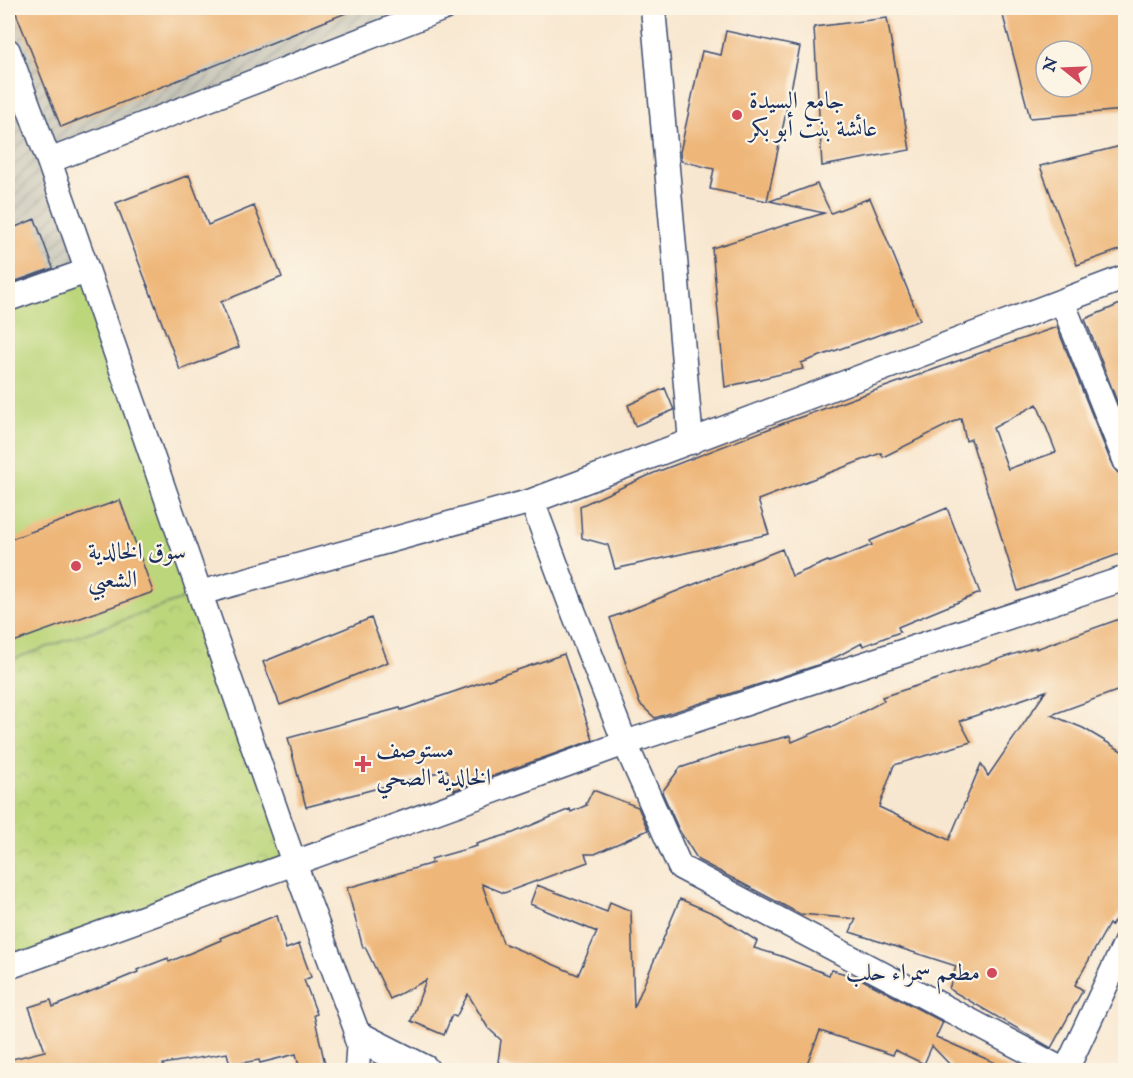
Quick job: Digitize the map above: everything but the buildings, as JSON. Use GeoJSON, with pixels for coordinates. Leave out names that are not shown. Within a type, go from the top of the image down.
{"type":"FeatureCollection","features":[{"type":"Feature","properties":{"kind":"street"},"geometry":{"type":"LineString","coordinates":[[49,161],[444,8]]}},
{"type":"Feature","properties":{"kind":"street"},"geometry":{"type":"LineString","coordinates":[[653,8],[691,442]]}},
{"type":"Feature","properties":{"kind":"street"},"geometry":{"type":"LineString","coordinates":[[8,51],[49,161],[294,863],[359,1037],[357,1071]]}},
{"type":"Feature","properties":{"kind":"street"},"geometry":{"type":"LineString","coordinates":[[8,299],[87,271]]}},
{"type":"Feature","properties":{"kind":"street"},"geometry":{"type":"LineString","coordinates":[[200,593],[532,501],[1125,278]]}},
{"type":"Feature","properties":{"kind":"street"},"geometry":{"type":"LineString","coordinates":[[1062,302],[1125,462]]}},
{"type":"Feature","properties":{"kind":"street"},"geometry":{"type":"LineString","coordinates":[[532,501],[625,743],[680,867],[1065,1071],[1125,942]]}},
{"type":"Feature","properties":{"kind":"street"},"geometry":{"type":"LineString","coordinates":[[8,967],[625,743],[1125,578]]}},
{"type":"Feature","properties":{"kind":"street"},"geometry":{"type":"LineString","coordinates":[[359,1037],[424,1071]]}},
{"type":"Feature","properties":{"kind":"shaded area"},"geometry":{"type":"Polygon","coordinates":[[[8,8],[444,8],[49,161],[87,271],[8,299],[8,8]]]}},
{"type":"Feature","properties":{"kind":"green space"},"geometry":{"type":"Polygon","coordinates":[[[87,271],[200,593],[8,661],[8,299],[87,271]]]}},
{"type":"Feature","properties":{"kind":"green space"},"geometry":{"type":"Polygon","coordinates":[[[200,593],[294,863],[8,967],[8,661],[200,593]]]}},
{"type":"Feature","properties":{"kind":"place","name":"جامع السيدة عائشة بنت أبو بكر"},"geometry":{"type":"Point","coordinates":[737,115]}},
{"type":"Feature","properties":{"kind":"place","name":"سوق الخالدية الشعبي"},"geometry":{"type":"Point","coordinates":[76,566]}},
{"type":"Feature","properties":{"kind":"place","name":"مستوصف الخالدية الصحي"},"geometry":{"type":"Point","coordinates":[363,764]}},
{"type":"Feature","properties":{"kind":"place","name":"مطعم سمراء حلب"},"geometry":{"type":"Point","coordinates":[992,973]}}]}
